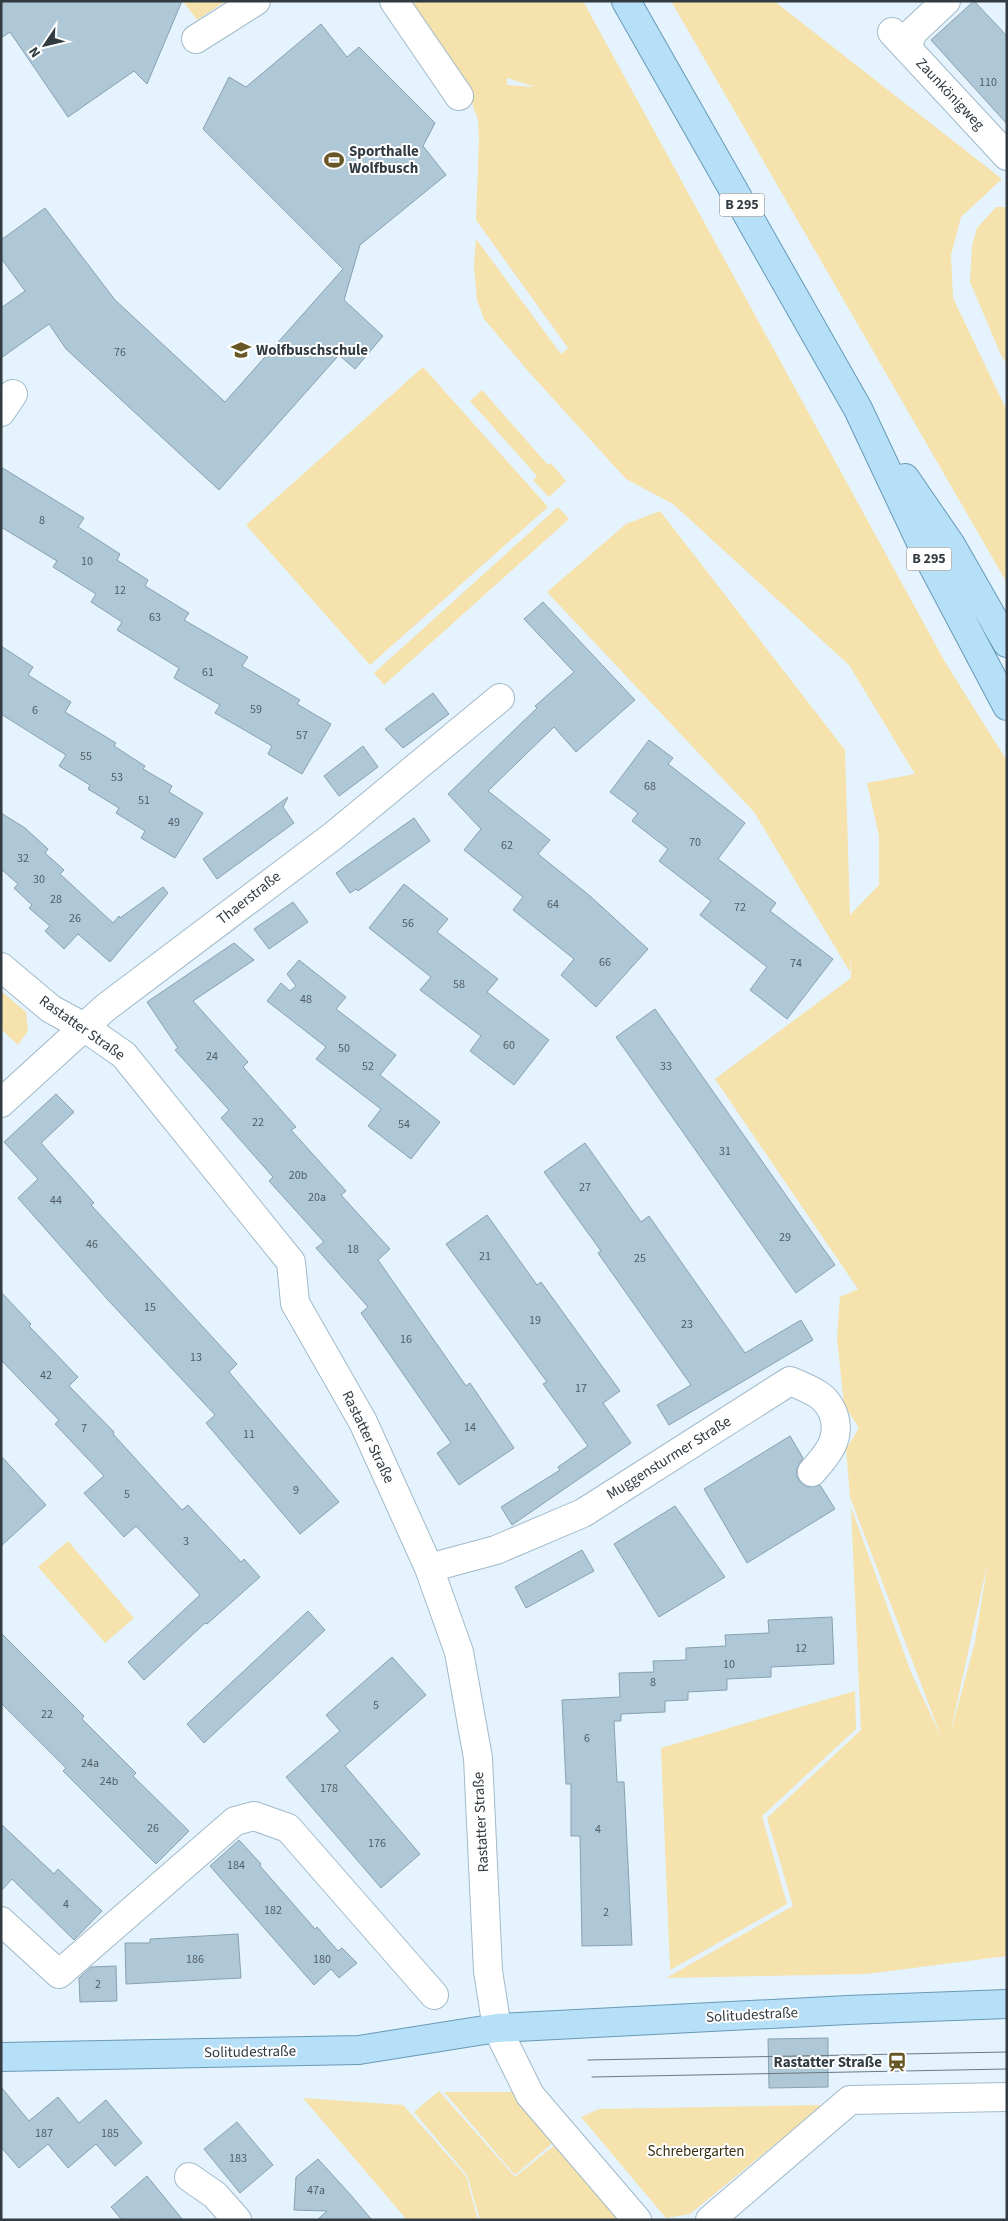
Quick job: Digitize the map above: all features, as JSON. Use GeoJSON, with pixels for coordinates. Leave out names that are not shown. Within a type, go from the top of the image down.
{"type":"FeatureCollection","features":[{"type":"Feature","properties":{"kind":"main road","name":"B 295"},"geometry":{"type":"LineString","coordinates":[[626,1],[858,409],[923,547],[1007,706]]}},
{"type":"Feature","properties":{"kind":"main road","name":"B 295"},"geometry":{"type":"LineString","coordinates":[[858,409],[951,545],[1007,643]]}},
{"type":"Feature","properties":{"kind":"main road","name":"Solitudestraße"},"geometry":{"type":"LineString","coordinates":[[1,2057],[359,2050],[497,2028],[1007,2004]]}},
{"type":"Feature","properties":{"kind":"street"},"geometry":{"type":"LineString","coordinates":[[196,39],[256,1]]}},
{"type":"Feature","properties":{"kind":"street"},"geometry":{"type":"LineString","coordinates":[[394,1],[459,96]]}},
{"type":"Feature","properties":{"kind":"street","name":"Zaunkönigweg"},"geometry":{"type":"LineString","coordinates":[[946,1],[913,32],[900,40],[1007,156]]}},
{"type":"Feature","properties":{"kind":"street","name":"Thaerstraße"},"geometry":{"type":"LineString","coordinates":[[1,1103],[105,1008],[333,836],[500,698]]}},
{"type":"Feature","properties":{"kind":"street","name":"Rastatter Straße"},"geometry":{"type":"LineString","coordinates":[[1,967],[51,1010],[84,1027],[124,1054],[291,1262],[295,1303],[363,1422],[429,1568],[459,1652],[478,1758],[488,1971],[497,2028]]}},
{"type":"Feature","properties":{"kind":"street","name":"Muggensturmer Straße"},"geometry":{"type":"LineString","coordinates":[[429,1568],[496,1550],[583,1513],[790,1381],[820,1396],[830,1406],[836,1422],[836,1439],[812,1472]]}},
{"type":"Feature","properties":{"kind":"street"},"geometry":{"type":"LineString","coordinates":[[1,1921],[59,1974],[235,1821],[254,1816],[288,1828],[434,1995]]}},
{"type":"Feature","properties":{"kind":"street"},"geometry":{"type":"LineString","coordinates":[[497,2028],[530,2095],[637,2220]]}},
{"type":"Feature","properties":{"kind":"street"},"geometry":{"type":"LineString","coordinates":[[710,2220],[850,2100],[1007,2097]]}},
{"type":"Feature","properties":{"kind":"street"},"geometry":{"type":"LineString","coordinates":[[189,2176],[214,2195],[232,2218]]}},
{"type":"Feature","properties":{"kind":"green space"},"geometry":{"type":"Polygon","coordinates":[[[183,1],[226,1],[197,20],[183,1]]]}},
{"type":"Feature","properties":{"kind":"green space"},"geometry":{"type":"Polygon","coordinates":[[[407,1],[583,1],[945,662],[1007,761],[1007,1956],[866,1974],[666,1978],[793,1906],[767,1818],[861,1730],[851,1507],[911,1672],[942,1739],[850,1497],[846,1449],[859,1428],[844,1405],[837,1338],[840,1297],[858,1289],[715,1079],[851,978],[851,954],[850,972],[754,812],[547,592],[626,524],[660,511],[845,750],[850,915],[879,885],[879,836],[867,783],[915,774],[849,665],[673,504],[626,479],[528,371],[484,319],[477,300],[474,266],[476,239],[561,354],[568,348],[476,220],[478,120],[463,86],[407,1]],[[507,78],[507,85],[535,87],[507,78]],[[988,1561],[950,1735],[975,1642],[988,1561]]]}},
{"type":"Feature","properties":{"kind":"green space"},"geometry":{"type":"Polygon","coordinates":[[[671,1],[774,1],[1002,179],[961,217],[951,255],[953,298],[1007,411],[1007,583],[671,1]]]}},
{"type":"Feature","properties":{"kind":"green space"},"geometry":{"type":"Polygon","coordinates":[[[996,207],[1007,207],[1007,365],[970,282],[972,246],[977,228],[996,207]]]}},
{"type":"Feature","properties":{"kind":"green space"},"geometry":{"type":"Polygon","coordinates":[[[423,367],[548,507],[370,665],[246,525],[423,367]]]}},
{"type":"Feature","properties":{"kind":"green space"},"geometry":{"type":"Polygon","coordinates":[[[482,390],[548,465],[551,463],[566,481],[549,497],[533,480],[537,476],[470,401],[482,390]]]}},
{"type":"Feature","properties":{"kind":"green space"},"geometry":{"type":"Polygon","coordinates":[[[558,507],[569,519],[384,685],[374,673],[558,507]]]}},
{"type":"Feature","properties":{"kind":"green space"},"geometry":{"type":"Polygon","coordinates":[[[1,991],[26,1012],[28,1031],[18,1045],[1,1029],[1,991]]]}},
{"type":"Feature","properties":{"kind":"green space"},"geometry":{"type":"Polygon","coordinates":[[[68,1541],[134,1618],[105,1643],[38,1567],[68,1541]]]}},
{"type":"Feature","properties":{"kind":"green space"},"geometry":{"type":"Polygon","coordinates":[[[855,1691],[856,1729],[762,1816],[787,1904],[670,1970],[661,1748],[855,1691]]]}},
{"type":"Feature","properties":{"kind":"green space"},"geometry":{"type":"Polygon","coordinates":[[[439,2091],[515,2177],[556,2144],[618,2220],[480,2220],[467,2175],[414,2112],[439,2091]]]}},
{"type":"Feature","properties":{"kind":"green space"},"geometry":{"type":"Polygon","coordinates":[[[444,2092],[512,2092],[555,2141],[515,2175],[444,2092]]]}},
{"type":"Feature","properties":{"kind":"green space"},"geometry":{"type":"Polygon","coordinates":[[[303,2098],[403,2105],[466,2176],[478,2220],[407,2220],[303,2098]]]}},
{"type":"Feature","properties":{"kind":"green space","name":"Schrebergarten"},"geometry":{"type":"Polygon","coordinates":[[[823,2105],[690,2214],[666,2218],[581,2117],[599,2109],[823,2105]]]}},
{"type":"Feature","properties":{"kind":"building"},"geometry":{"type":"Polygon","coordinates":[[[1,1],[182,1],[147,84],[134,71],[68,117],[10,32],[1,38],[1,1]]]}},
{"type":"Feature","properties":{"kind":"building"},"geometry":{"type":"Polygon","coordinates":[[[974,1],[1007,36],[1007,124],[931,40],[974,1]]]}},
{"type":"Feature","properties":{"kind":"building"},"geometry":{"type":"Polygon","coordinates":[[[321,24],[347,57],[359,47],[435,123],[423,146],[446,175],[360,245],[344,300],[383,336],[355,369],[339,355],[219,490],[66,349],[49,324],[1,358],[1,308],[25,291],[1,258],[1,240],[45,208],[115,300],[225,402],[343,269],[203,129],[229,77],[246,87],[321,24]]]}},
{"type":"Feature","properties":{"kind":"building"},"geometry":{"type":"Polygon","coordinates":[[[1,467],[84,518],[78,527],[120,554],[117,560],[148,580],[145,586],[189,613],[184,620],[248,657],[242,666],[300,700],[297,704],[331,724],[302,774],[268,754],[272,746],[215,713],[220,705],[174,678],[179,668],[117,630],[122,622],[91,602],[96,594],[53,567],[57,561],[1,527],[1,467]]]}},
{"type":"Feature","properties":{"kind":"building"},"geometry":{"type":"Polygon","coordinates":[[[543,602],[635,700],[576,752],[554,727],[488,791],[550,840],[538,854],[590,896],[648,949],[596,1007],[561,975],[574,959],[513,910],[523,897],[464,850],[481,829],[448,794],[537,708],[535,706],[574,672],[524,619],[543,602]]]}},
{"type":"Feature","properties":{"kind":"building"},"geometry":{"type":"Polygon","coordinates":[[[1,646],[33,667],[28,675],[71,702],[65,712],[116,743],[114,746],[145,766],[143,769],[172,786],[169,792],[203,813],[175,858],[141,838],[145,831],[116,813],[119,808],[88,789],[90,785],[59,766],[66,755],[1,714],[1,646]]]}},
{"type":"Feature","properties":{"kind":"building"},"geometry":{"type":"Polygon","coordinates":[[[433,693],[449,714],[403,748],[385,729],[433,693]]]}},
{"type":"Feature","properties":{"kind":"building"},"geometry":{"type":"Polygon","coordinates":[[[649,740],[673,758],[668,764],[745,823],[718,859],[776,903],[770,911],[833,959],[787,1019],[750,990],[767,967],[700,915],[711,901],[659,861],[668,849],[632,821],[638,813],[610,792],[649,740]]]}},
{"type":"Feature","properties":{"kind":"building"},"geometry":{"type":"Polygon","coordinates":[[[363,746],[378,767],[339,796],[324,776],[363,746]]]}},
{"type":"Feature","properties":{"kind":"building"},"geometry":{"type":"Polygon","coordinates":[[[288,797],[283,807],[294,823],[217,879],[203,859],[288,797]]]}},
{"type":"Feature","properties":{"kind":"building"},"geometry":{"type":"Polygon","coordinates":[[[1,813],[25,828],[48,849],[45,853],[64,870],[60,874],[113,923],[119,916],[120,918],[163,887],[168,893],[110,962],[78,934],[64,949],[45,931],[50,926],[29,908],[32,905],[14,888],[18,884],[1,869],[1,813]]]}},
{"type":"Feature","properties":{"kind":"building"},"geometry":{"type":"Polygon","coordinates":[[[414,818],[430,841],[358,891],[356,889],[350,893],[336,873],[414,818]]]}},
{"type":"Feature","properties":{"kind":"building"},"geometry":{"type":"Polygon","coordinates":[[[404,884],[448,919],[437,932],[498,979],[487,992],[549,1040],[514,1085],[470,1051],[481,1036],[420,990],[431,977],[369,928],[404,884]]]}},
{"type":"Feature","properties":{"kind":"building"},"geometry":{"type":"Polygon","coordinates":[[[293,902],[308,922],[269,949],[254,929],[293,902]]]}},
{"type":"Feature","properties":{"kind":"building"},"geometry":{"type":"Polygon","coordinates":[[[234,943],[254,960],[193,1001],[248,1062],[243,1067],[296,1127],[291,1130],[346,1191],[341,1195],[390,1249],[378,1260],[466,1386],[470,1383],[514,1448],[459,1485],[437,1453],[451,1443],[361,1313],[368,1307],[316,1248],[324,1242],[269,1181],[273,1177],[221,1118],[229,1110],[175,1050],[178,1048],[147,1002],[234,943]]]}},
{"type":"Feature","properties":{"kind":"building"},"geometry":{"type":"Polygon","coordinates":[[[299,960],[346,997],[336,1009],[396,1055],[380,1075],[440,1122],[411,1159],[368,1126],[381,1109],[316,1059],[326,1047],[267,1001],[281,983],[290,991],[296,986],[287,974],[299,960]]]}},
{"type":"Feature","properties":{"kind":"building"},"geometry":{"type":"Polygon","coordinates":[[[655,1009],[835,1265],[796,1293],[616,1037],[655,1009]]]}},
{"type":"Feature","properties":{"kind":"building"},"geometry":{"type":"Polygon","coordinates":[[[56,1094],[74,1112],[41,1143],[94,1203],[91,1205],[237,1364],[229,1372],[339,1502],[300,1534],[206,1423],[215,1415],[108,1300],[18,1198],[38,1179],[4,1142],[56,1094]]]}},
{"type":"Feature","properties":{"kind":"building"},"geometry":{"type":"Polygon","coordinates":[[[585,1143],[641,1222],[649,1216],[745,1353],[801,1320],[813,1340],[669,1425],[657,1405],[691,1385],[598,1253],[601,1251],[544,1172],[585,1143]]]}},
{"type":"Feature","properties":{"kind":"building"},"geometry":{"type":"Polygon","coordinates":[[[487,1215],[537,1285],[541,1282],[620,1391],[603,1403],[631,1443],[512,1525],[501,1507],[560,1470],[558,1467],[588,1446],[543,1384],[547,1382],[446,1244],[487,1215]]]}},
{"type":"Feature","properties":{"kind":"building"},"geometry":{"type":"Polygon","coordinates":[[[1,1292],[31,1324],[29,1326],[78,1377],[69,1386],[114,1432],[113,1434],[182,1510],[188,1505],[241,1562],[244,1559],[260,1577],[207,1624],[205,1623],[144,1680],[128,1662],[200,1595],[136,1526],[124,1537],[84,1493],[104,1476],[55,1424],[59,1420],[1,1360],[1,1292]]]}},
{"type":"Feature","properties":{"kind":"building"},"geometry":{"type":"Polygon","coordinates":[[[790,1436],[803,1458],[797,1468],[797,1477],[801,1483],[808,1487],[820,1485],[835,1509],[747,1563],[704,1489],[790,1436]]]}},
{"type":"Feature","properties":{"kind":"building"},"geometry":{"type":"Polygon","coordinates":[[[1,1456],[46,1505],[1,1546],[1,1456]]]}},
{"type":"Feature","properties":{"kind":"building"},"geometry":{"type":"Polygon","coordinates":[[[675,1506],[725,1577],[659,1617],[614,1544],[675,1506]]]}},
{"type":"Feature","properties":{"kind":"building"},"geometry":{"type":"Polygon","coordinates":[[[582,1550],[594,1571],[526,1608],[515,1587],[582,1550]]]}},
{"type":"Feature","properties":{"kind":"building"},"geometry":{"type":"Polygon","coordinates":[[[308,1611],[325,1630],[204,1743],[187,1724],[308,1611]]]}},
{"type":"Feature","properties":{"kind":"building"},"geometry":{"type":"Polygon","coordinates":[[[832,1617],[834,1664],[771,1667],[771,1677],[727,1679],[727,1690],[688,1692],[688,1700],[665,1701],[665,1712],[621,1714],[621,1721],[614,1721],[617,1782],[624,1782],[632,1945],[582,1946],[580,1836],[571,1836],[571,1784],[566,1784],[562,1700],[620,1697],[619,1673],[654,1672],[653,1661],[686,1660],[686,1648],[726,1646],[725,1635],[769,1633],[768,1620],[832,1617]]]}},
{"type":"Feature","properties":{"kind":"building"},"geometry":{"type":"Polygon","coordinates":[[[1,1633],[84,1716],[82,1719],[136,1773],[133,1776],[189,1831],[156,1864],[63,1771],[66,1768],[1,1703],[1,1633]]]}},
{"type":"Feature","properties":{"kind":"building"},"geometry":{"type":"Polygon","coordinates":[[[392,1657],[426,1695],[345,1766],[420,1854],[381,1888],[286,1777],[340,1731],[326,1715],[392,1657]]]}},
{"type":"Feature","properties":{"kind":"building"},"geometry":{"type":"Polygon","coordinates":[[[1,1824],[54,1874],[58,1869],[102,1911],[74,1940],[12,1879],[1,1891],[1,1824]]]}},
{"type":"Feature","properties":{"kind":"building"},"geometry":{"type":"Polygon","coordinates":[[[239,1840],[315,1929],[317,1927],[338,1951],[342,1948],[357,1963],[339,1978],[331,1969],[314,1985],[210,1866],[239,1840]]]}},
{"type":"Feature","properties":{"kind":"building"},"geometry":{"type":"Polygon","coordinates":[[[238,1934],[241,1978],[126,1984],[125,1943],[150,1943],[150,1939],[238,1934]]]}},
{"type":"Feature","properties":{"kind":"building"},"geometry":{"type":"Polygon","coordinates":[[[116,1966],[117,2001],[80,2002],[79,1978],[91,1967],[116,1966]]]}},
{"type":"Feature","properties":{"kind":"building"},"geometry":{"type":"Polygon","coordinates":[[[828,2038],[828,2087],[769,2088],[768,2039],[828,2038]]]}},
{"type":"Feature","properties":{"kind":"building"},"geometry":{"type":"Polygon","coordinates":[[[1,2087],[29,2121],[58,2097],[79,2123],[106,2100],[142,2143],[115,2166],[96,2144],[68,2168],[48,2144],[19,2168],[1,2147],[1,2087]]]}},
{"type":"Feature","properties":{"kind":"building"},"geometry":{"type":"Polygon","coordinates":[[[237,2122],[273,2165],[240,2193],[204,2149],[237,2122]]]}},
{"type":"Feature","properties":{"kind":"building"},"geometry":{"type":"Polygon","coordinates":[[[318,2159],[372,2220],[317,2220],[327,2211],[294,2210],[296,2177],[318,2159]]]}},
{"type":"Feature","properties":{"kind":"building"},"geometry":{"type":"Polygon","coordinates":[[[147,2176],[183,2220],[122,2220],[111,2207],[147,2176]]]}},
{"type":"Feature","properties":{"kind":"tram line"},"geometry":{"type":"LineString","coordinates":[[588,2060],[1007,2052]]}},
{"type":"Feature","properties":{"kind":"tram line"},"geometry":{"type":"LineString","coordinates":[[592,2077],[1007,2069]]}},
{"type":"Feature","properties":{"kind":"place","name":"Sporthalle Wolfbusch"},"geometry":{"type":"Point","coordinates":[334,160]}},
{"type":"Feature","properties":{"kind":"place","name":"Wolfbuschschule"},"geometry":{"type":"Point","coordinates":[241,350]}},
{"type":"Feature","properties":{"kind":"place","name":"Rastatter Straße"},"geometry":{"type":"Point","coordinates":[897,2062]}}]}
